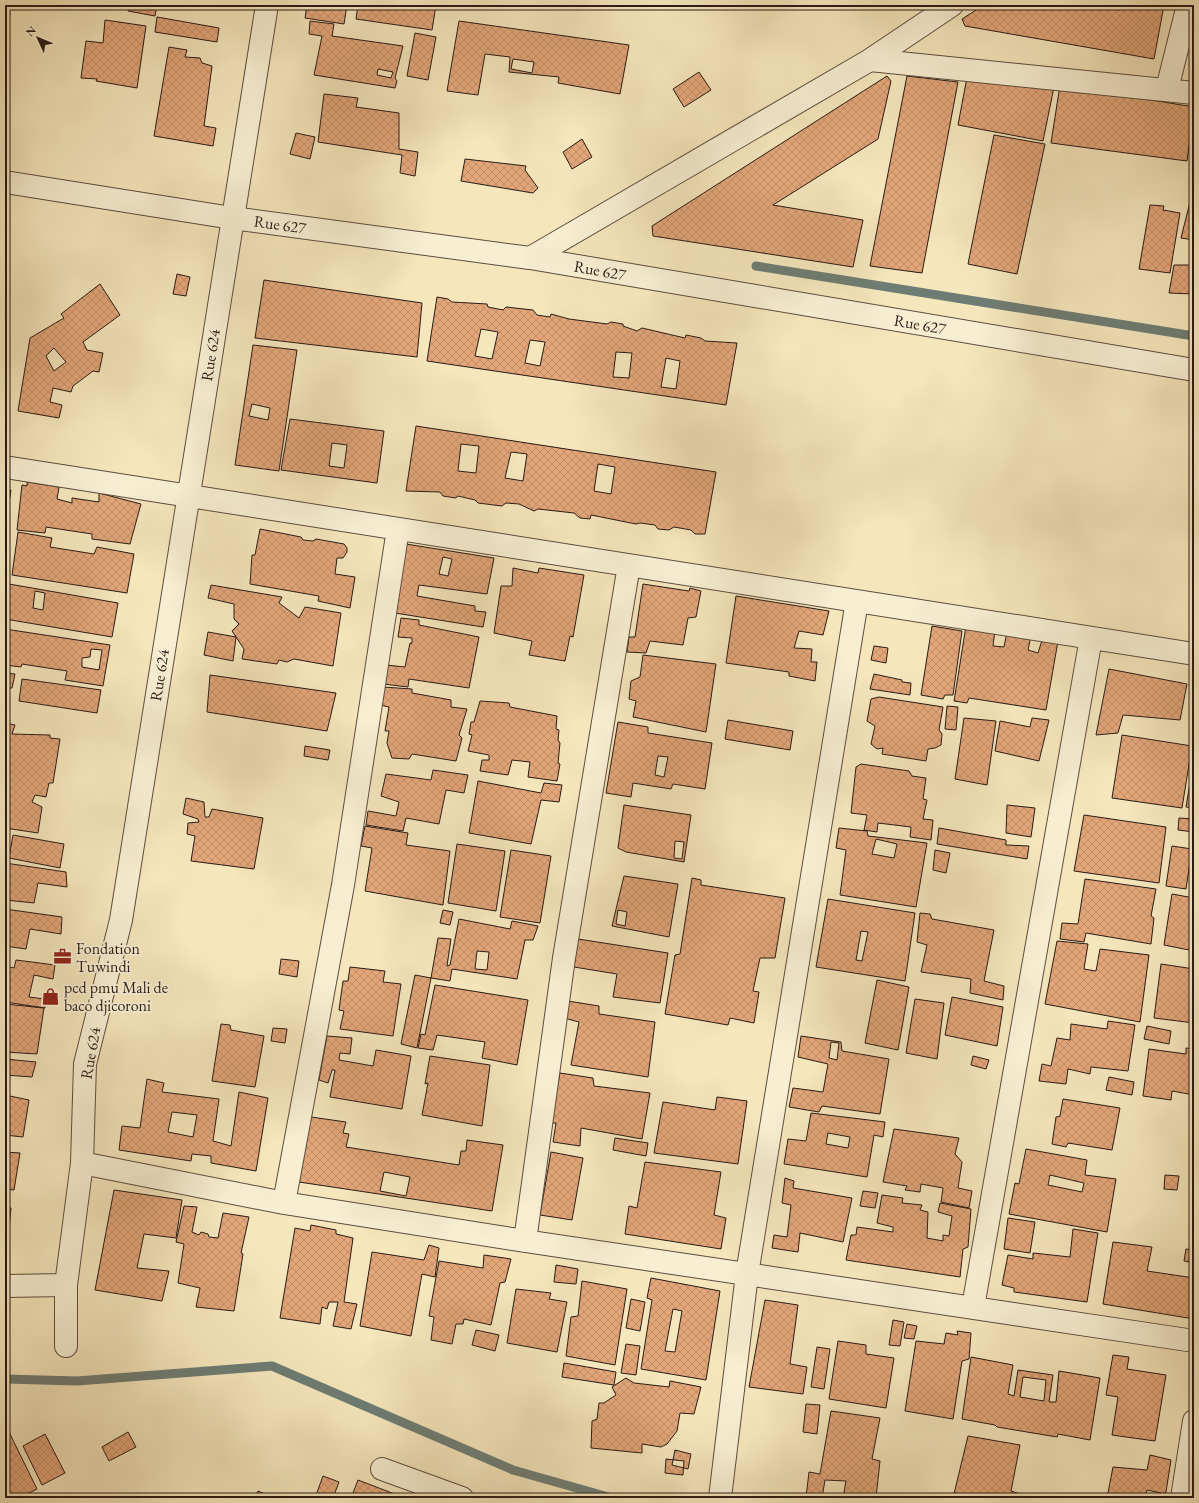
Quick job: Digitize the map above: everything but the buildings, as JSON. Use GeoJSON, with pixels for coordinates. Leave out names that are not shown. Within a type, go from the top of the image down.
{"type":"FeatureCollection","features":[{"type":"Feature","properties":{"kind":"street","name":"Rue 624"},"geometry":{"type":"LineString","coordinates":[[66,1346],[66,1285],[82,1163],[85,1064],[121,920],[267,5]]}},
{"type":"Feature","properties":{"kind":"street"},"geometry":{"type":"LineString","coordinates":[[530,258],[870,60],[952,5]]}},
{"type":"Feature","properties":{"kind":"street"},"geometry":{"type":"LineString","coordinates":[[1167,89],[1188,5]]}},
{"type":"Feature","properties":{"kind":"street"},"geometry":{"type":"LineString","coordinates":[[870,60],[1194,92]]}},
{"type":"Feature","properties":{"kind":"street","name":"Rue 627"},"geometry":{"type":"LineString","coordinates":[[5,182],[232,218],[530,258],[1194,370]]}},
{"type":"Feature","properties":{"kind":"street"},"geometry":{"type":"LineString","coordinates":[[5,467],[1194,654]]}},
{"type":"Feature","properties":{"kind":"street"},"geometry":{"type":"LineString","coordinates":[[284,1203],[343,885],[398,529]]}},
{"type":"Feature","properties":{"kind":"street"},"geometry":{"type":"LineString","coordinates":[[525,1241],[564,958],[629,565]]}},
{"type":"Feature","properties":{"kind":"street"},"geometry":{"type":"LineString","coordinates":[[720,1498],[747,1274],[857,601]]}},
{"type":"Feature","properties":{"kind":"street"},"geometry":{"type":"LineString","coordinates":[[972,1307],[1091,638]]}},
{"type":"Feature","properties":{"kind":"street"},"geometry":{"type":"LineString","coordinates":[[82,1163],[284,1203],[525,1241],[1194,1341]]}},
{"type":"Feature","properties":{"kind":"street"},"geometry":{"type":"LineString","coordinates":[[5,1286],[66,1285]]}},
{"type":"Feature","properties":{"kind":"street"},"geometry":{"type":"LineString","coordinates":[[1182,1498],[1194,1421]]}},
{"type":"Feature","properties":{"kind":"street"},"geometry":{"type":"LineString","coordinates":[[382,1469],[462,1498]]}},
{"type":"Feature","properties":{"kind":"waterway"},"geometry":{"type":"LineString","coordinates":[[756,266],[1194,336]]}},
{"type":"Feature","properties":{"kind":"waterway"},"geometry":{"type":"LineString","coordinates":[[5,1379],[77,1381],[272,1366],[513,1470],[612,1498]]}},
{"type":"Feature","properties":{"kind":"place","name":"Fondation Tuwindi"},"geometry":{"type":"Point","coordinates":[63,957]}},
{"type":"Feature","properties":{"kind":"place","name":"pcd pmu Mali de baco djicoroni"},"geometry":{"type":"Point","coordinates":[51,996]}}]}
